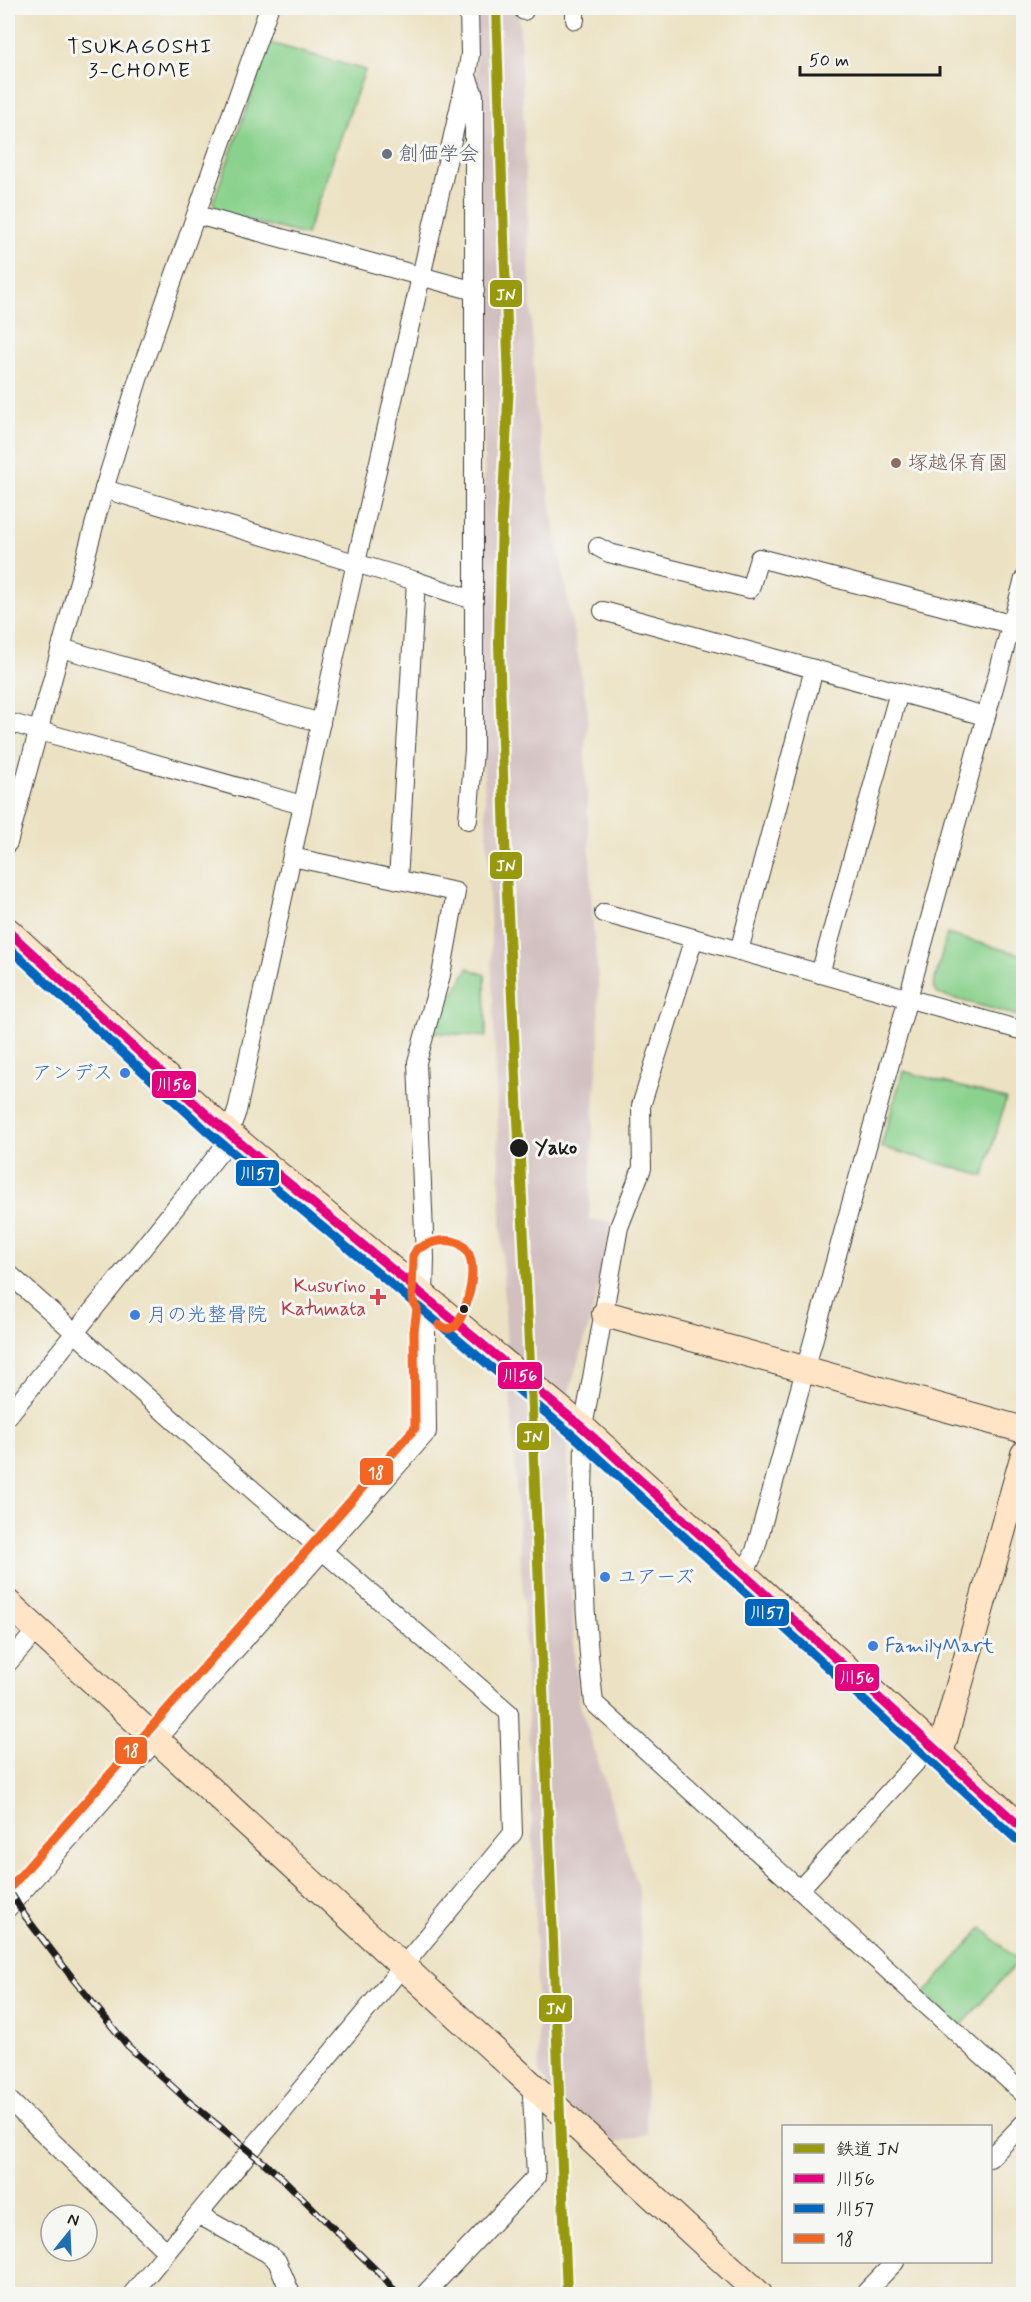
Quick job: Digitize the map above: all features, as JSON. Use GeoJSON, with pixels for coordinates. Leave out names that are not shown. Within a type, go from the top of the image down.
{"type":"FeatureCollection","features":[{"type":"Feature","properties":{"kind":"street"},"geometry":{"type":"LineString","coordinates":[[8,843],[104,489],[140,373],[269,8]]}},
{"type":"Feature","properties":{"kind":"street"},"geometry":{"type":"LineString","coordinates":[[8,1416],[225,1147],[230,1135],[338,642],[471,56],[469,8]]}},
{"type":"Feature","properties":{"kind":"street"},"geometry":{"type":"LineString","coordinates":[[467,74],[474,95],[475,291],[474,750],[468,820]]}},
{"type":"Feature","properties":{"kind":"street"},"geometry":{"type":"LineString","coordinates":[[197,214],[475,291]]}},
{"type":"Feature","properties":{"kind":"street"},"geometry":{"type":"LineString","coordinates":[[104,489],[473,600]]}},
{"type":"Feature","properties":{"kind":"street"},"geometry":{"type":"LineString","coordinates":[[598,546],[609,554],[750,589],[759,558],[1010,624]]}},
{"type":"Feature","properties":{"kind":"street"},"geometry":{"type":"LineString","coordinates":[[743,1576],[755,1551],[1023,579]]}},
{"type":"Feature","properties":{"kind":"street"},"geometry":{"type":"LineString","coordinates":[[398,879],[416,581]]}},
{"type":"Feature","properties":{"kind":"street"},"geometry":{"type":"LineString","coordinates":[[603,611],[985,716]]}},
{"type":"Feature","properties":{"kind":"street"},"geometry":{"type":"LineString","coordinates":[[61,648],[321,723]]}},
{"type":"Feature","properties":{"kind":"street"},"geometry":{"type":"LineString","coordinates":[[739,951],[814,669]]}},
{"type":"Feature","properties":{"kind":"street"},"geometry":{"type":"LineString","coordinates":[[820,974],[899,692]]}},
{"type":"Feature","properties":{"kind":"street"},"geometry":{"type":"LineString","coordinates":[[8,722],[302,805]]}},
{"type":"Feature","properties":{"kind":"street"},"geometry":{"type":"LineString","coordinates":[[8,1908],[427,1432],[426,1332],[429,1307],[424,1297],[425,1258],[417,1062],[441,975],[456,892],[292,856]]}},
{"type":"Feature","properties":{"kind":"street"},"geometry":{"type":"LineString","coordinates":[[604,913],[1023,1031]]}},
{"type":"Feature","properties":{"kind":"street"},"geometry":{"type":"LineString","coordinates":[[8,931],[230,1135],[583,1428],[1023,1830]]}},
{"type":"Feature","properties":{"kind":"street"},"geometry":{"type":"LineString","coordinates":[[694,938],[641,1106],[642,1168],[619,1227],[583,1428],[586,1637],[594,1703],[1023,2094]]}},
{"type":"Feature","properties":{"kind":"street"},"geometry":{"type":"LineString","coordinates":[[8,1273],[509,1713],[513,1833],[132,2295]]}},
{"type":"Feature","properties":{"kind":"street"},"geometry":{"type":"LineString","coordinates":[[605,1314],[1023,1430]]}},
{"type":"Feature","properties":{"kind":"street"},"geometry":{"type":"LineString","coordinates":[[799,1890],[935,1750],[1023,1454]]}},
{"type":"Feature","properties":{"kind":"street"},"geometry":{"type":"LineString","coordinates":[[8,1602],[759,2295]]}},
{"type":"Feature","properties":{"kind":"street"},"geometry":{"type":"LineString","coordinates":[[8,1663],[37,1630]]}},
{"type":"Feature","properties":{"kind":"street"},"geometry":{"type":"LineString","coordinates":[[425,2295],[536,2177],[532,2094],[536,2090]]}},
{"type":"Feature","properties":{"kind":"street"},"geometry":{"type":"LineString","coordinates":[[8,2099],[168,2252]]}},
{"type":"Feature","properties":{"kind":"street"},"geometry":{"type":"LineString","coordinates":[[992,2156],[1023,2123]]}},
{"type":"Feature","properties":{"kind":"street"},"geometry":{"type":"LineString","coordinates":[[199,2215],[278,2261],[291,2295]]}},
{"type":"Feature","properties":{"kind":"street"},"geometry":{"type":"LineString","coordinates":[[864,2295],[894,2263]]}},
{"type":"Feature","properties":{"kind":"shaded area"},"geometry":{"type":"Polygon","coordinates":[[[475,8],[519,8],[535,405],[588,713],[585,752],[593,925],[598,979],[599,1046],[589,1219],[611,1222],[601,1277],[569,1392],[567,1436],[574,1655],[580,1705],[639,1889],[647,2134],[614,2143],[561,2102],[539,2073],[523,1594],[504,1299],[477,626],[484,485],[485,370],[475,8]]]}},
{"type":"Feature","properties":{"kind":"green space"},"geometry":{"type":"Polygon","coordinates":[[[270,43],[365,70],[306,235],[218,213],[213,202],[270,43]]]}},
{"type":"Feature","properties":{"kind":"green space"},"geometry":{"type":"Polygon","coordinates":[[[947,934],[1023,955],[1023,1017],[938,994],[933,987],[947,934]]]}},
{"type":"Feature","properties":{"kind":"green space"},"geometry":{"type":"Polygon","coordinates":[[[468,968],[485,975],[486,1037],[431,1032],[445,988],[450,995],[453,994],[468,968]]]}},
{"type":"Feature","properties":{"kind":"green space"},"geometry":{"type":"Polygon","coordinates":[[[903,1071],[1006,1099],[984,1176],[881,1147],[903,1071]]]}},
{"type":"Feature","properties":{"kind":"green space"},"geometry":{"type":"Polygon","coordinates":[[[982,1928],[1018,1961],[961,2026],[924,1994],[982,1928]]]}},
{"type":"Feature","properties":{"kind":"railway"},"geometry":{"type":"LineString","coordinates":[[8,1888],[25,1916],[128,2046],[187,2100],[280,2176],[383,2277],[397,2294]]}},
{"type":"Feature","properties":{"kind":"rail line","name":"JN"},"geometry":{"type":"LineString","coordinates":[[496,8],[509,383],[502,517],[499,643],[506,873],[531,1385],[567,2294]]}},
{"type":"Feature","properties":{"kind":"transit line","name":"川56"},"geometry":{"type":"LineString","coordinates":[[8,931],[215,1122],[583,1428],[1024,1830]]}},
{"type":"Feature","properties":{"kind":"transit line","name":"川57"},"geometry":{"type":"LineString","coordinates":[[8,947],[207,1131],[575,1437],[1016,1839]]}},
{"type":"Feature","properties":{"kind":"transit line","name":"18"},"geometry":{"type":"LineString","coordinates":[[412,1297],[413,1256],[417,1249],[430,1243],[443,1241],[452,1241],[462,1246],[469,1254],[472,1266],[472,1279],[466,1306],[456,1326],[448,1329],[439,1325]]}},
{"type":"Feature","properties":{"kind":"transit line","name":"18"},"geometry":{"type":"LineString","coordinates":[[8,1890],[415,1428],[414,1331],[417,1309],[413,1302]]}},
{"type":"Feature","properties":{"kind":"place","name":"創価学会"},"geometry":{"type":"Point","coordinates":[387,154]}},
{"type":"Feature","properties":{"kind":"place","name":"塚越保育園"},"geometry":{"type":"Point","coordinates":[896,463]}},
{"type":"Feature","properties":{"kind":"place","name":"アンデス"},"geometry":{"type":"Point","coordinates":[125,1073]}},
{"type":"Feature","properties":{"kind":"place","name":"Yako"},"geometry":{"type":"Point","coordinates":[519,1148]}},
{"type":"Feature","properties":{"kind":"place","name":"Kusurino Katumata"},"geometry":{"type":"Point","coordinates":[378,1297]}},
{"type":"Feature","properties":{"kind":"place","name":"月の光整骨院"},"geometry":{"type":"Point","coordinates":[135,1315]}},
{"type":"Feature","properties":{"kind":"place","name":"ユアーズ"},"geometry":{"type":"Point","coordinates":[605,1577]}},
{"type":"Feature","properties":{"kind":"place","name":"FamilyMart"},"geometry":{"type":"Point","coordinates":[873,1646]}},
{"type":"Feature","properties":{"kind":"district","name":"TSUKAGOSHI 3-CHOME"},"geometry":{"type":"Point","coordinates":[140,59]}}]}
